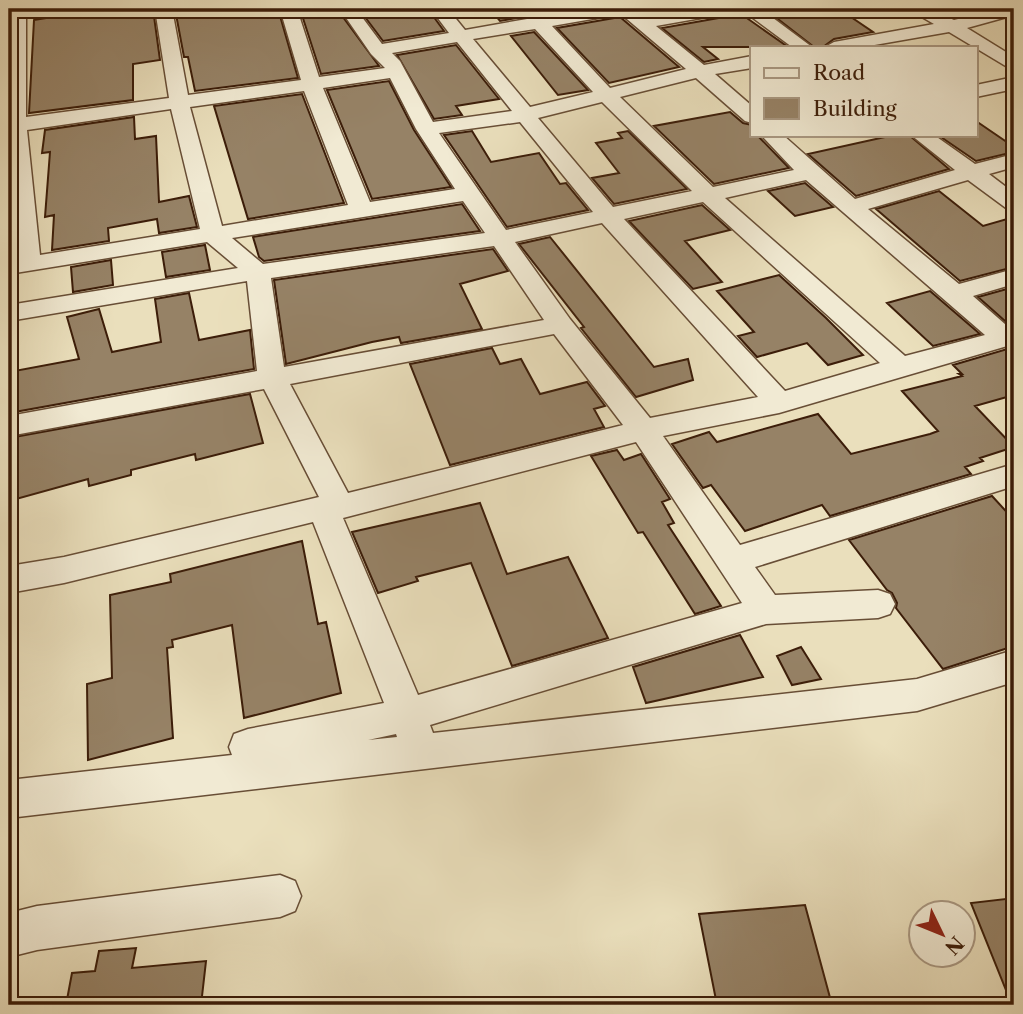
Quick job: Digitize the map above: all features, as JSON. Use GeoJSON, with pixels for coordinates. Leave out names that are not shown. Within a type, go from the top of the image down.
{"type":"FeatureCollection","features":[{"type":"Feature","properties":{"kind":"street"},"geometry":{"type":"LineString","coordinates":[[17,9],[13,51],[12,126],[19,265],[469,193]]}},
{"type":"Feature","properties":{"kind":"street"},"geometry":{"type":"LineString","coordinates":[[163,9],[179,101],[213,235],[258,272],[271,376],[331,507],[422,751]]}},
{"type":"Feature","properties":{"kind":"street"},"geometry":{"type":"LineString","coordinates":[[288,9],[312,85],[362,211]]}},
{"type":"Feature","properties":{"kind":"street"},"geometry":{"type":"LineString","coordinates":[[348,9],[377,50],[391,61],[426,129],[500,238],[561,325],[643,430],[766,610]]}},
{"type":"Feature","properties":{"kind":"street"},"geometry":{"type":"LineString","coordinates":[[439,9],[609,217],[779,403]]}},
{"type":"Feature","properties":{"kind":"street"},"geometry":{"type":"LineString","coordinates":[[377,50],[460,36],[532,16],[623,9],[750,115]]}},
{"type":"Feature","properties":{"kind":"street"},"geometry":{"type":"LineString","coordinates":[[641,23],[724,9]]}},
{"type":"Feature","properties":{"kind":"street"},"geometry":{"type":"LineString","coordinates":[[750,9],[802,46]]}},
{"type":"Feature","properties":{"kind":"street"},"geometry":{"type":"LineString","coordinates":[[916,9],[952,26],[1014,65]]}},
{"type":"Feature","properties":{"kind":"street"},"geometry":{"type":"LineString","coordinates":[[840,46],[952,26],[1014,10]]}},
{"type":"Feature","properties":{"kind":"street"},"geometry":{"type":"LineString","coordinates":[[532,16],[606,95],[709,196],[900,366]]}},
{"type":"Feature","properties":{"kind":"street"},"geometry":{"type":"LineString","coordinates":[[426,129],[524,116],[700,71],[750,62]]}},
{"type":"Feature","properties":{"kind":"street"},"geometry":{"type":"LineString","coordinates":[[12,126],[396,72]]}},
{"type":"Feature","properties":{"kind":"street"},"geometry":{"type":"LineString","coordinates":[[978,91],[1014,83]]}},
{"type":"Feature","properties":{"kind":"street"},"geometry":{"type":"LineString","coordinates":[[772,136],[810,173],[1010,342]]}},
{"type":"Feature","properties":{"kind":"street"},"geometry":{"type":"LineString","coordinates":[[922,136],[1014,203]]}},
{"type":"Feature","properties":{"kind":"street"},"geometry":{"type":"LineString","coordinates":[[850,207],[1014,160]]}},
{"type":"Feature","properties":{"kind":"street"},"geometry":{"type":"LineString","coordinates":[[9,313],[258,272],[500,238],[810,173]]}},
{"type":"Feature","properties":{"kind":"street"},"geometry":{"type":"LineString","coordinates":[[955,293],[1014,275]]}},
{"type":"Feature","properties":{"kind":"street"},"geometry":{"type":"LineString","coordinates":[[9,426],[561,325]]}},
{"type":"Feature","properties":{"kind":"street"},"geometry":{"type":"LineString","coordinates":[[9,580],[64,570],[331,507],[643,430],[779,403],[900,366],[1010,342]]}},
{"type":"Feature","properties":{"kind":"street"},"geometry":{"type":"LineString","coordinates":[[734,560],[1014,475]]}},
{"type":"Feature","properties":{"kind":"street"},"geometry":{"type":"LineString","coordinates":[[248,747],[407,715],[766,610],[878,604]]}},
{"type":"Feature","properties":{"kind":"street"},"geometry":{"type":"LineString","coordinates":[[9,799],[917,695],[1014,666]]}},
{"type":"Feature","properties":{"kind":"street"},"geometry":{"type":"LineString","coordinates":[[9,935],[37,928],[279,896]]}},
{"type":"Feature","properties":{"kind":"building"},"geometry":{"type":"Polygon","coordinates":[[[101,9],[153,9],[160,60],[133,64],[133,100],[29,113],[34,20],[101,9]]]}},
{"type":"Feature","properties":{"kind":"building"},"geometry":{"type":"Polygon","coordinates":[[[175,9],[278,9],[298,78],[195,91],[188,57],[184,57],[175,9]]]}},
{"type":"Feature","properties":{"kind":"building"},"geometry":{"type":"Polygon","coordinates":[[[300,9],[337,9],[379,66],[321,74],[300,9]]]}},
{"type":"Feature","properties":{"kind":"building"},"geometry":{"type":"Polygon","coordinates":[[[359,9],[428,9],[444,31],[383,41],[359,9]]]}},
{"type":"Feature","properties":{"kind":"building"},"geometry":{"type":"Polygon","coordinates":[[[490,9],[516,9],[522,17],[500,21],[490,9]]]}},
{"type":"Feature","properties":{"kind":"building"},"geometry":{"type":"Polygon","coordinates":[[[734,9],[787,46],[703,47],[718,59],[704,62],[662,28],[724,17],[734,9]]]}},
{"type":"Feature","properties":{"kind":"building"},"geometry":{"type":"Polygon","coordinates":[[[765,9],[804,9],[818,18],[845,13],[873,32],[834,39],[824,46],[813,46],[765,9]]]}},
{"type":"Feature","properties":{"kind":"building"},"geometry":{"type":"Polygon","coordinates":[[[620,17],[679,67],[609,83],[557,28],[620,17]]]}},
{"type":"Feature","properties":{"kind":"building"},"geometry":{"type":"Polygon","coordinates":[[[534,32],[588,90],[558,95],[511,36],[534,32]]]}},
{"type":"Feature","properties":{"kind":"building"},"geometry":{"type":"Polygon","coordinates":[[[456,45],[499,99],[456,106],[462,115],[434,119],[397,55],[456,45]]]}},
{"type":"Feature","properties":{"kind":"building"},"geometry":{"type":"Polygon","coordinates":[[[389,81],[414,130],[451,187],[372,199],[327,90],[389,81]]]}},
{"type":"Feature","properties":{"kind":"building"},"geometry":{"type":"Polygon","coordinates":[[[302,94],[344,203],[248,219],[214,106],[302,94]]]}},
{"type":"Feature","properties":{"kind":"building"},"geometry":{"type":"Polygon","coordinates":[[[730,112],[743,123],[750,125],[750,136],[758,136],[789,168],[714,184],[654,126],[730,112]]]}},
{"type":"Feature","properties":{"kind":"building"},"geometry":{"type":"Polygon","coordinates":[[[134,117],[135,139],[156,136],[159,202],[189,196],[197,227],[159,233],[157,219],[108,228],[109,241],[52,250],[54,215],[45,217],[50,152],[42,153],[45,130],[134,117]]]}},
{"type":"Feature","properties":{"kind":"building"},"geometry":{"type":"Polygon","coordinates":[[[978,122],[1014,147],[1014,152],[976,161],[939,136],[978,136],[978,122]]]}},
{"type":"Feature","properties":{"kind":"building"},"geometry":{"type":"Polygon","coordinates":[[[472,131],[491,162],[539,153],[560,184],[566,183],[588,210],[507,227],[444,135],[472,131]]]}},
{"type":"Feature","properties":{"kind":"building"},"geometry":{"type":"Polygon","coordinates":[[[628,131],[687,189],[614,204],[592,178],[619,173],[596,143],[622,138],[618,133],[628,131]]]}},
{"type":"Feature","properties":{"kind":"building"},"geometry":{"type":"Polygon","coordinates":[[[889,136],[910,136],[949,169],[856,196],[808,154],[889,136]]]}},
{"type":"Feature","properties":{"kind":"building"},"geometry":{"type":"Polygon","coordinates":[[[805,183],[833,207],[795,216],[768,191],[805,183]]]}},
{"type":"Feature","properties":{"kind":"building"},"geometry":{"type":"Polygon","coordinates":[[[939,191],[983,226],[1014,217],[1014,267],[960,281],[876,209],[939,191]]]}},
{"type":"Feature","properties":{"kind":"building"},"geometry":{"type":"Polygon","coordinates":[[[462,204],[480,231],[264,261],[259,257],[253,237],[462,204]]]}},
{"type":"Feature","properties":{"kind":"building"},"geometry":{"type":"Polygon","coordinates":[[[702,205],[730,230],[685,241],[722,282],[693,289],[629,221],[702,205]]]}},
{"type":"Feature","properties":{"kind":"building"},"geometry":{"type":"Polygon","coordinates":[[[550,237],[654,367],[688,359],[693,380],[636,397],[519,244],[550,237]]]}},
{"type":"Feature","properties":{"kind":"building"},"geometry":{"type":"Polygon","coordinates":[[[205,245],[210,270],[166,277],[162,252],[205,245]]]}},
{"type":"Feature","properties":{"kind":"building"},"geometry":{"type":"Polygon","coordinates":[[[493,249],[508,271],[460,284],[482,329],[401,343],[399,337],[286,364],[274,280],[493,249]]]}},
{"type":"Feature","properties":{"kind":"building"},"geometry":{"type":"Polygon","coordinates":[[[111,260],[113,285],[73,292],[71,267],[111,260]]]}},
{"type":"Feature","properties":{"kind":"building"},"geometry":{"type":"Polygon","coordinates":[[[779,275],[863,355],[828,365],[807,343],[757,357],[738,336],[754,332],[717,291],[779,275]]]}},
{"type":"Feature","properties":{"kind":"building"},"geometry":{"type":"Polygon","coordinates":[[[1014,287],[1014,329],[978,297],[1014,287]]]}},
{"type":"Feature","properties":{"kind":"building"},"geometry":{"type":"Polygon","coordinates":[[[930,291],[980,334],[933,346],[887,303],[930,291]]]}},
{"type":"Feature","properties":{"kind":"building"},"geometry":{"type":"Polygon","coordinates":[[[189,293],[199,340],[250,330],[254,369],[9,413],[9,372],[79,359],[67,317],[99,309],[112,352],[161,342],[155,299],[189,293]]]}},
{"type":"Feature","properties":{"kind":"building"},"geometry":{"type":"Polygon","coordinates":[[[1014,347],[1014,395],[975,406],[1014,447],[980,458],[983,461],[965,467],[971,474],[830,516],[822,505],[745,531],[711,485],[703,488],[672,444],[709,432],[717,442],[818,414],[851,454],[930,434],[938,431],[902,391],[962,376],[953,365],[1014,347]]]}},
{"type":"Feature","properties":{"kind":"building"},"geometry":{"type":"Polygon","coordinates":[[[492,348],[500,364],[521,359],[540,394],[587,382],[605,406],[594,409],[604,427],[450,465],[410,364],[492,348]]]}},
{"type":"Feature","properties":{"kind":"building"},"geometry":{"type":"Polygon","coordinates":[[[250,394],[263,443],[196,460],[195,454],[131,470],[131,475],[89,486],[88,479],[9,501],[9,438],[250,394]]]}},
{"type":"Feature","properties":{"kind":"building"},"geometry":{"type":"Polygon","coordinates":[[[617,450],[624,460],[641,454],[670,499],[662,502],[674,523],[668,525],[721,606],[695,614],[643,532],[638,533],[591,456],[617,450]]]}},
{"type":"Feature","properties":{"kind":"building"},"geometry":{"type":"Polygon","coordinates":[[[992,496],[1014,520],[1014,646],[943,669],[896,608],[897,603],[892,593],[849,540],[992,496]]]}},
{"type":"Feature","properties":{"kind":"building"},"geometry":{"type":"Polygon","coordinates":[[[480,503],[507,574],[568,557],[608,638],[512,666],[471,563],[416,577],[418,581],[378,593],[352,532],[480,503]]]}},
{"type":"Feature","properties":{"kind":"building"},"geometry":{"type":"Polygon","coordinates":[[[302,541],[318,624],[326,622],[341,693],[244,718],[232,625],[172,640],[173,647],[167,648],[173,738],[88,760],[87,684],[112,678],[110,595],[171,582],[170,574],[302,541]]]}},
{"type":"Feature","properties":{"kind":"building"},"geometry":{"type":"Polygon","coordinates":[[[740,635],[763,677],[646,703],[633,667],[740,635]]]}},
{"type":"Feature","properties":{"kind":"building"},"geometry":{"type":"Polygon","coordinates":[[[801,647],[821,679],[792,685],[777,656],[801,647]]]}},
{"type":"Feature","properties":{"kind":"building"},"geometry":{"type":"Polygon","coordinates":[[[1014,898],[1014,1005],[978,920],[978,902],[1014,898]]]}},
{"type":"Feature","properties":{"kind":"building"},"geometry":{"type":"Polygon","coordinates":[[[805,905],[832,1005],[717,1005],[699,914],[805,905]]]}},
{"type":"Feature","properties":{"kind":"building"},"geometry":{"type":"Polygon","coordinates":[[[136,948],[132,968],[206,961],[201,1005],[66,1005],[72,973],[95,971],[99,951],[136,948]]]}}]}
